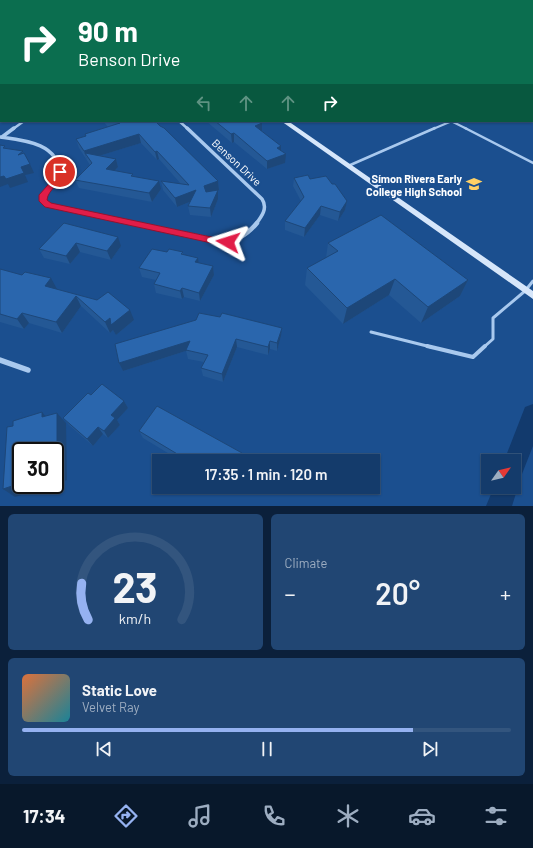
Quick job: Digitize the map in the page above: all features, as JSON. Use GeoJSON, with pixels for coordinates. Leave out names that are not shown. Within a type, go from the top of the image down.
{"type":"FeatureCollection","features":[{"type":"Feature","properties":{"kind":"main road"},"geometry":{"type":"LineString","coordinates":[[285,122],[533,296]]}},
{"type":"Feature","properties":{"kind":"street"},"geometry":{"type":"LineString","coordinates":[[1,137],[23,122]]}},
{"type":"Feature","properties":{"kind":"street","name":"Benson Drive"},"geometry":{"type":"LineString","coordinates":[[1,137],[38,144],[45,147],[52,154],[60,172],[59,177],[43,195],[43,201],[48,205],[216,241],[228,242],[238,239],[254,227],[263,212],[265,205],[264,200],[181,122]]}},
{"type":"Feature","properties":{"kind":"street"},"geometry":{"type":"LineString","coordinates":[[0,360],[28,370]]}},
{"type":"Feature","properties":{"kind":"lane"},"geometry":{"type":"LineString","coordinates":[[348,166],[449,122]]}},
{"type":"Feature","properties":{"kind":"lane"},"geometry":{"type":"LineString","coordinates":[[453,122],[533,163]]}},
{"type":"Feature","properties":{"kind":"lane"},"geometry":{"type":"LineString","coordinates":[[371,332],[473,357],[493,339],[493,318],[533,281]]}},
{"type":"Feature","properties":{"kind":"building"},"geometry":{"type":"Polygon","coordinates":[[[114,122],[156,122],[164,128],[218,181],[204,186],[206,192],[218,190],[210,208],[188,206],[196,190],[175,198],[161,181],[189,185],[139,134],[84,151],[76,139],[86,136],[85,134],[120,123],[114,122]]]}},
{"type":"Feature","properties":{"kind":"building"},"geometry":{"type":"Polygon","coordinates":[[[216,122],[260,122],[262,123],[255,126],[281,146],[277,148],[286,154],[267,161],[234,133],[231,134],[216,122]]]}},
{"type":"Feature","properties":{"kind":"building"},"geometry":{"type":"Polygon","coordinates":[[[0,145],[5,146],[3,148],[23,151],[18,155],[24,153],[30,164],[21,167],[24,173],[6,179],[4,176],[0,177],[0,145]]]}},
{"type":"Feature","properties":{"kind":"building"},"geometry":{"type":"Polygon","coordinates":[[[85,153],[116,159],[106,169],[133,174],[131,176],[159,181],[149,193],[75,180],[92,163],[85,153]]]}},
{"type":"Feature","properties":{"kind":"building"},"geometry":{"type":"Polygon","coordinates":[[[308,175],[310,179],[326,176],[332,184],[335,184],[347,201],[340,212],[321,206],[305,228],[285,221],[304,197],[294,178],[308,175]]]}},
{"type":"Feature","properties":{"kind":"building"},"geometry":{"type":"Polygon","coordinates":[[[381,215],[468,280],[428,307],[395,279],[347,308],[307,268],[338,251],[328,243],[381,215]]]}},
{"type":"Feature","properties":{"kind":"building"},"geometry":{"type":"Polygon","coordinates":[[[64,223],[118,237],[107,251],[76,243],[66,256],[39,249],[64,223]]]}},
{"type":"Feature","properties":{"kind":"building"},"geometry":{"type":"Polygon","coordinates":[[[152,249],[167,252],[169,249],[183,252],[181,254],[198,258],[195,262],[213,266],[199,293],[182,288],[180,291],[154,284],[160,273],[139,268],[152,249]]]}},
{"type":"Feature","properties":{"kind":"building"},"geometry":{"type":"Polygon","coordinates":[[[0,269],[22,275],[25,272],[51,278],[45,286],[97,300],[108,292],[130,310],[111,325],[110,318],[105,322],[76,296],[56,322],[22,313],[17,319],[0,314],[0,269]]]}},
{"type":"Feature","properties":{"kind":"building"},"geometry":{"type":"Polygon","coordinates":[[[199,313],[220,317],[222,313],[282,328],[277,343],[270,341],[268,347],[236,339],[222,374],[201,368],[208,355],[186,350],[190,341],[119,363],[115,344],[196,320],[199,313]]]}},
{"type":"Feature","properties":{"kind":"building"},"geometry":{"type":"Polygon","coordinates":[[[102,384],[124,401],[111,415],[115,418],[104,431],[98,427],[87,439],[63,418],[88,393],[91,395],[102,384]]]}},
{"type":"Feature","properties":{"kind":"building"},"geometry":{"type":"Polygon","coordinates":[[[157,406],[242,453],[177,454],[139,431],[157,406]]]}},
{"type":"Feature","properties":{"kind":"building"},"geometry":{"type":"Polygon","coordinates":[[[42,412],[42,417],[57,413],[57,442],[12,442],[12,486],[3,489],[7,427],[13,426],[13,421],[42,412]]]}},
{"type":"Feature","properties":{"kind":"waterway"},"geometry":{"type":"LineString","coordinates":[[518,454],[533,415]]}},
{"type":"Feature","properties":{"kind":"waterway"},"geometry":{"type":"LineString","coordinates":[[499,506],[503,494]]}},
{"type":"Feature","properties":{"kind":"place","name":"Símon Rivera Early College High School"},"geometry":{"type":"Point","coordinates":[474,184]}},
{"type":"Feature","properties":{"kind":"route"},"geometry":{"type":"LineString","coordinates":[[60,172],[59,177],[43,195],[43,201],[48,205],[216,241],[228,242]]}}]}
